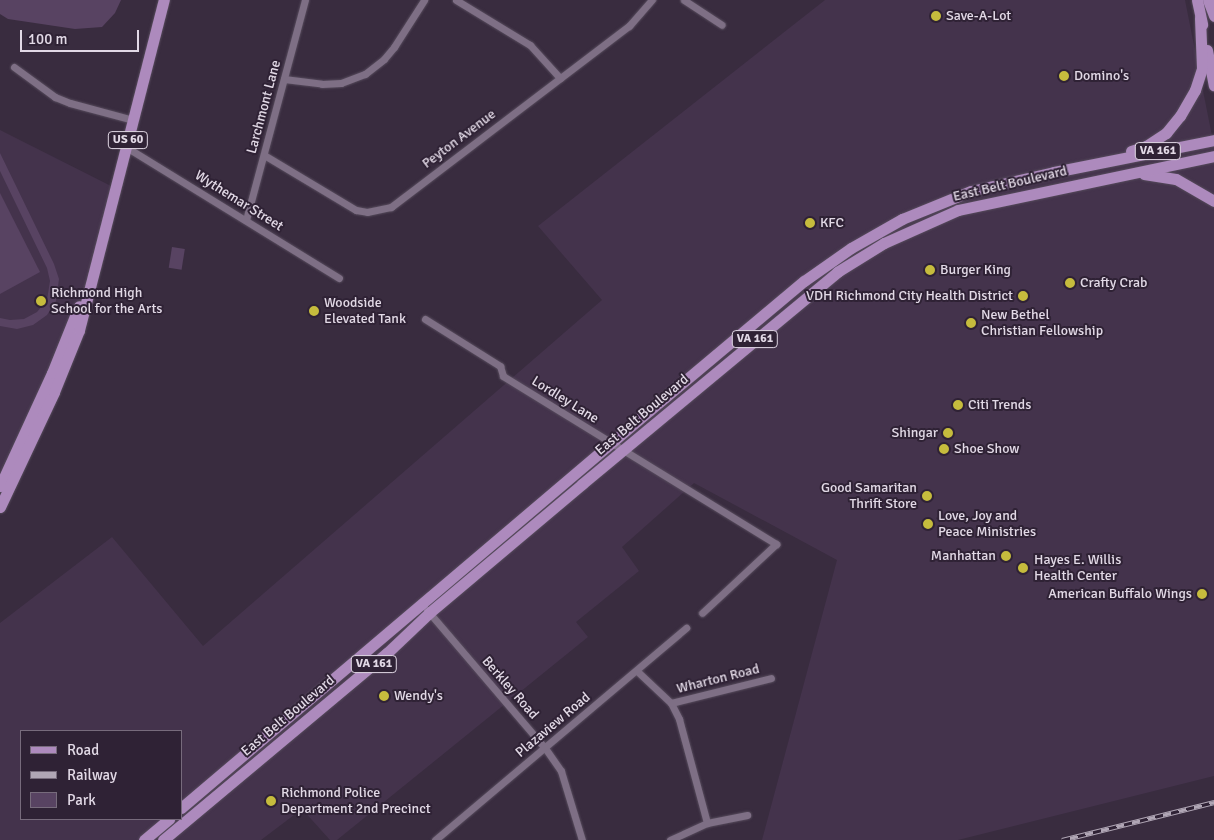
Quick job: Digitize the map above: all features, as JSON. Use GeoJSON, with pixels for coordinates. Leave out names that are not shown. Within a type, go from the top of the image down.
{"type":"FeatureCollection","features":[{"type":"Feature","properties":{"kind":"main road","name":"US 60"},"geometry":{"type":"LineString","coordinates":[[0,507],[74,344],[164,0]]}},
{"type":"Feature","properties":{"kind":"main road"},"geometry":{"type":"LineString","coordinates":[[1197,0],[1214,85]]}},
{"type":"Feature","properties":{"kind":"main road"},"geometry":{"type":"LineString","coordinates":[[1210,0],[1214,14]]}},
{"type":"Feature","properties":{"kind":"main road"},"geometry":{"type":"LineString","coordinates":[[1102,163],[1141,148],[1160,138],[1185,109],[1201,75],[1200,18]]}},
{"type":"Feature","properties":{"kind":"main road","name":"East Belt Boulevard"},"geometry":{"type":"LineString","coordinates":[[182,807],[804,281],[851,248],[909,216],[971,191],[1214,140]]}},
{"type":"Feature","properties":{"kind":"main road","name":"East Belt Boulevard"},"geometry":{"type":"LineString","coordinates":[[163,840],[387,653],[430,613],[812,290],[837,272],[884,243],[929,222],[967,208],[1214,156]]}},
{"type":"Feature","properties":{"kind":"main road"},"geometry":{"type":"LineString","coordinates":[[1127,173],[1157,175],[1176,179],[1214,201]]}},
{"type":"Feature","properties":{"kind":"main road","name":"US 60"},"geometry":{"type":"LineString","coordinates":[[0,486],[48,382],[91,279]]}},
{"type":"Feature","properties":{"kind":"main road"},"geometry":{"type":"LineString","coordinates":[[144,840],[168,820]]}},
{"type":"Feature","properties":{"kind":"street","name":"Larchmont Lane"},"geometry":{"type":"LineString","coordinates":[[246,220],[305,0]]}},
{"type":"Feature","properties":{"kind":"street"},"geometry":{"type":"LineString","coordinates":[[284,79],[322,84],[341,82],[365,74],[384,59],[394,47],[424,0]]}},
{"type":"Feature","properties":{"kind":"street"},"geometry":{"type":"LineString","coordinates":[[456,0],[530,46],[560,78]]}},
{"type":"Feature","properties":{"kind":"street","name":"Peyton Avenue"},"geometry":{"type":"LineString","coordinates":[[264,155],[356,210],[367,212],[391,207],[629,26],[652,0]]}},
{"type":"Feature","properties":{"kind":"street"},"geometry":{"type":"LineString","coordinates":[[684,0],[722,25]]}},
{"type":"Feature","properties":{"kind":"street"},"geometry":{"type":"LineString","coordinates":[[14,67],[55,97],[132,120]]}},
{"type":"Feature","properties":{"kind":"street","name":"Wythemar Street"},"geometry":{"type":"LineString","coordinates":[[126,147],[339,278]]}},
{"type":"Feature","properties":{"kind":"street","name":"Lordley Lane"},"geometry":{"type":"LineString","coordinates":[[425,319],[500,366],[503,376],[776,544],[702,613]]}},
{"type":"Feature","properties":{"kind":"street","name":"Berkley Road"},"geometry":{"type":"LineString","coordinates":[[421,604],[545,748],[566,780],[582,840]]}},
{"type":"Feature","properties":{"kind":"street","name":"Plazaview Road"},"geometry":{"type":"LineString","coordinates":[[435,840],[686,628]]}},
{"type":"Feature","properties":{"kind":"street"},"geometry":{"type":"LineString","coordinates":[[636,671],[672,703],[685,734],[707,823]]}},
{"type":"Feature","properties":{"kind":"street","name":"Wharton Road"},"geometry":{"type":"LineString","coordinates":[[672,703],[771,678]]}},
{"type":"Feature","properties":{"kind":"street"},"geometry":{"type":"LineString","coordinates":[[670,840],[707,823],[748,815]]}},
{"type":"Feature","properties":{"kind":"shaded area"},"geometry":{"type":"Polygon","coordinates":[[[825,0],[1185,0],[1214,146],[1214,776],[958,840],[762,840],[837,560],[694,483],[622,547],[639,571],[576,622],[588,637],[337,840],[330,840],[302,809],[261,840],[0,840],[0,623],[112,537],[203,646],[602,300],[538,226],[825,0]]]}},
{"type":"Feature","properties":{"kind":"shaded area","name":"Richmond High School for the Arts"},"geometry":{"type":"Polygon","coordinates":[[[0,130],[115,188],[91,280],[0,486],[0,130]]]}},
{"type":"Feature","properties":{"kind":"green space"},"geometry":{"type":"Polygon","coordinates":[[[0,0],[121,0],[115,13],[102,27],[75,29],[8,19],[0,14],[0,0]]]}},
{"type":"Feature","properties":{"kind":"green space"},"geometry":{"type":"Polygon","coordinates":[[[0,153],[54,264],[59,279],[56,301],[47,315],[33,325],[17,329],[0,326],[0,318],[10,320],[24,319],[37,312],[47,300],[50,281],[47,268],[0,171],[0,153]]]}},
{"type":"Feature","properties":{"kind":"green space"},"geometry":{"type":"Polygon","coordinates":[[[0,193],[40,272],[0,294],[0,193]]]}},
{"type":"Feature","properties":{"kind":"green space"},"geometry":{"type":"Polygon","coordinates":[[[172,247],[185,249],[182,270],[169,268],[172,247]]]}},
{"type":"Feature","properties":{"kind":"railway"},"geometry":{"type":"LineString","coordinates":[[1062,840],[1214,802]]}},
{"type":"Feature","properties":{"kind":"place","name":"Save-A-Lot"},"geometry":{"type":"Point","coordinates":[936,16]}},
{"type":"Feature","properties":{"kind":"place","name":"Domino's"},"geometry":{"type":"Point","coordinates":[1064,76]}},
{"type":"Feature","properties":{"kind":"place","name":"KFC"},"geometry":{"type":"Point","coordinates":[810,223]}},
{"type":"Feature","properties":{"kind":"place","name":"Burger King"},"geometry":{"type":"Point","coordinates":[930,270]}},
{"type":"Feature","properties":{"kind":"place","name":"Crafty Crab"},"geometry":{"type":"Point","coordinates":[1070,283]}},
{"type":"Feature","properties":{"kind":"place","name":"VDH Richmond City Health District"},"geometry":{"type":"Point","coordinates":[1023,296]}},
{"type":"Feature","properties":{"kind":"place","name":"Richmond High School for the Arts"},"geometry":{"type":"Point","coordinates":[41,301]}},
{"type":"Feature","properties":{"kind":"place","name":"Woodside Elevated Tank"},"geometry":{"type":"Point","coordinates":[314,311]}},
{"type":"Feature","properties":{"kind":"place","name":"New Bethel Christian Fellowship"},"geometry":{"type":"Point","coordinates":[971,323]}},
{"type":"Feature","properties":{"kind":"place","name":"Citi Trends"},"geometry":{"type":"Point","coordinates":[958,405]}},
{"type":"Feature","properties":{"kind":"place","name":"Shingar"},"geometry":{"type":"Point","coordinates":[948,433]}},
{"type":"Feature","properties":{"kind":"place","name":"Shoe Show"},"geometry":{"type":"Point","coordinates":[944,449]}},
{"type":"Feature","properties":{"kind":"place","name":"Good Samaritan Thrift Store"},"geometry":{"type":"Point","coordinates":[927,496]}},
{"type":"Feature","properties":{"kind":"place","name":"Love, Joy and Peace Ministries"},"geometry":{"type":"Point","coordinates":[928,524]}},
{"type":"Feature","properties":{"kind":"place","name":"Manhattan"},"geometry":{"type":"Point","coordinates":[1006,556]}},
{"type":"Feature","properties":{"kind":"place","name":"Hayes E. Willis Health Center"},"geometry":{"type":"Point","coordinates":[1023,568]}},
{"type":"Feature","properties":{"kind":"place","name":"American Buffalo Wings"},"geometry":{"type":"Point","coordinates":[1202,594]}},
{"type":"Feature","properties":{"kind":"place","name":"Wendy's"},"geometry":{"type":"Point","coordinates":[384,696]}},
{"type":"Feature","properties":{"kind":"place","name":"Richmond Police Department 2nd Precinct"},"geometry":{"type":"Point","coordinates":[271,801]}}]}
